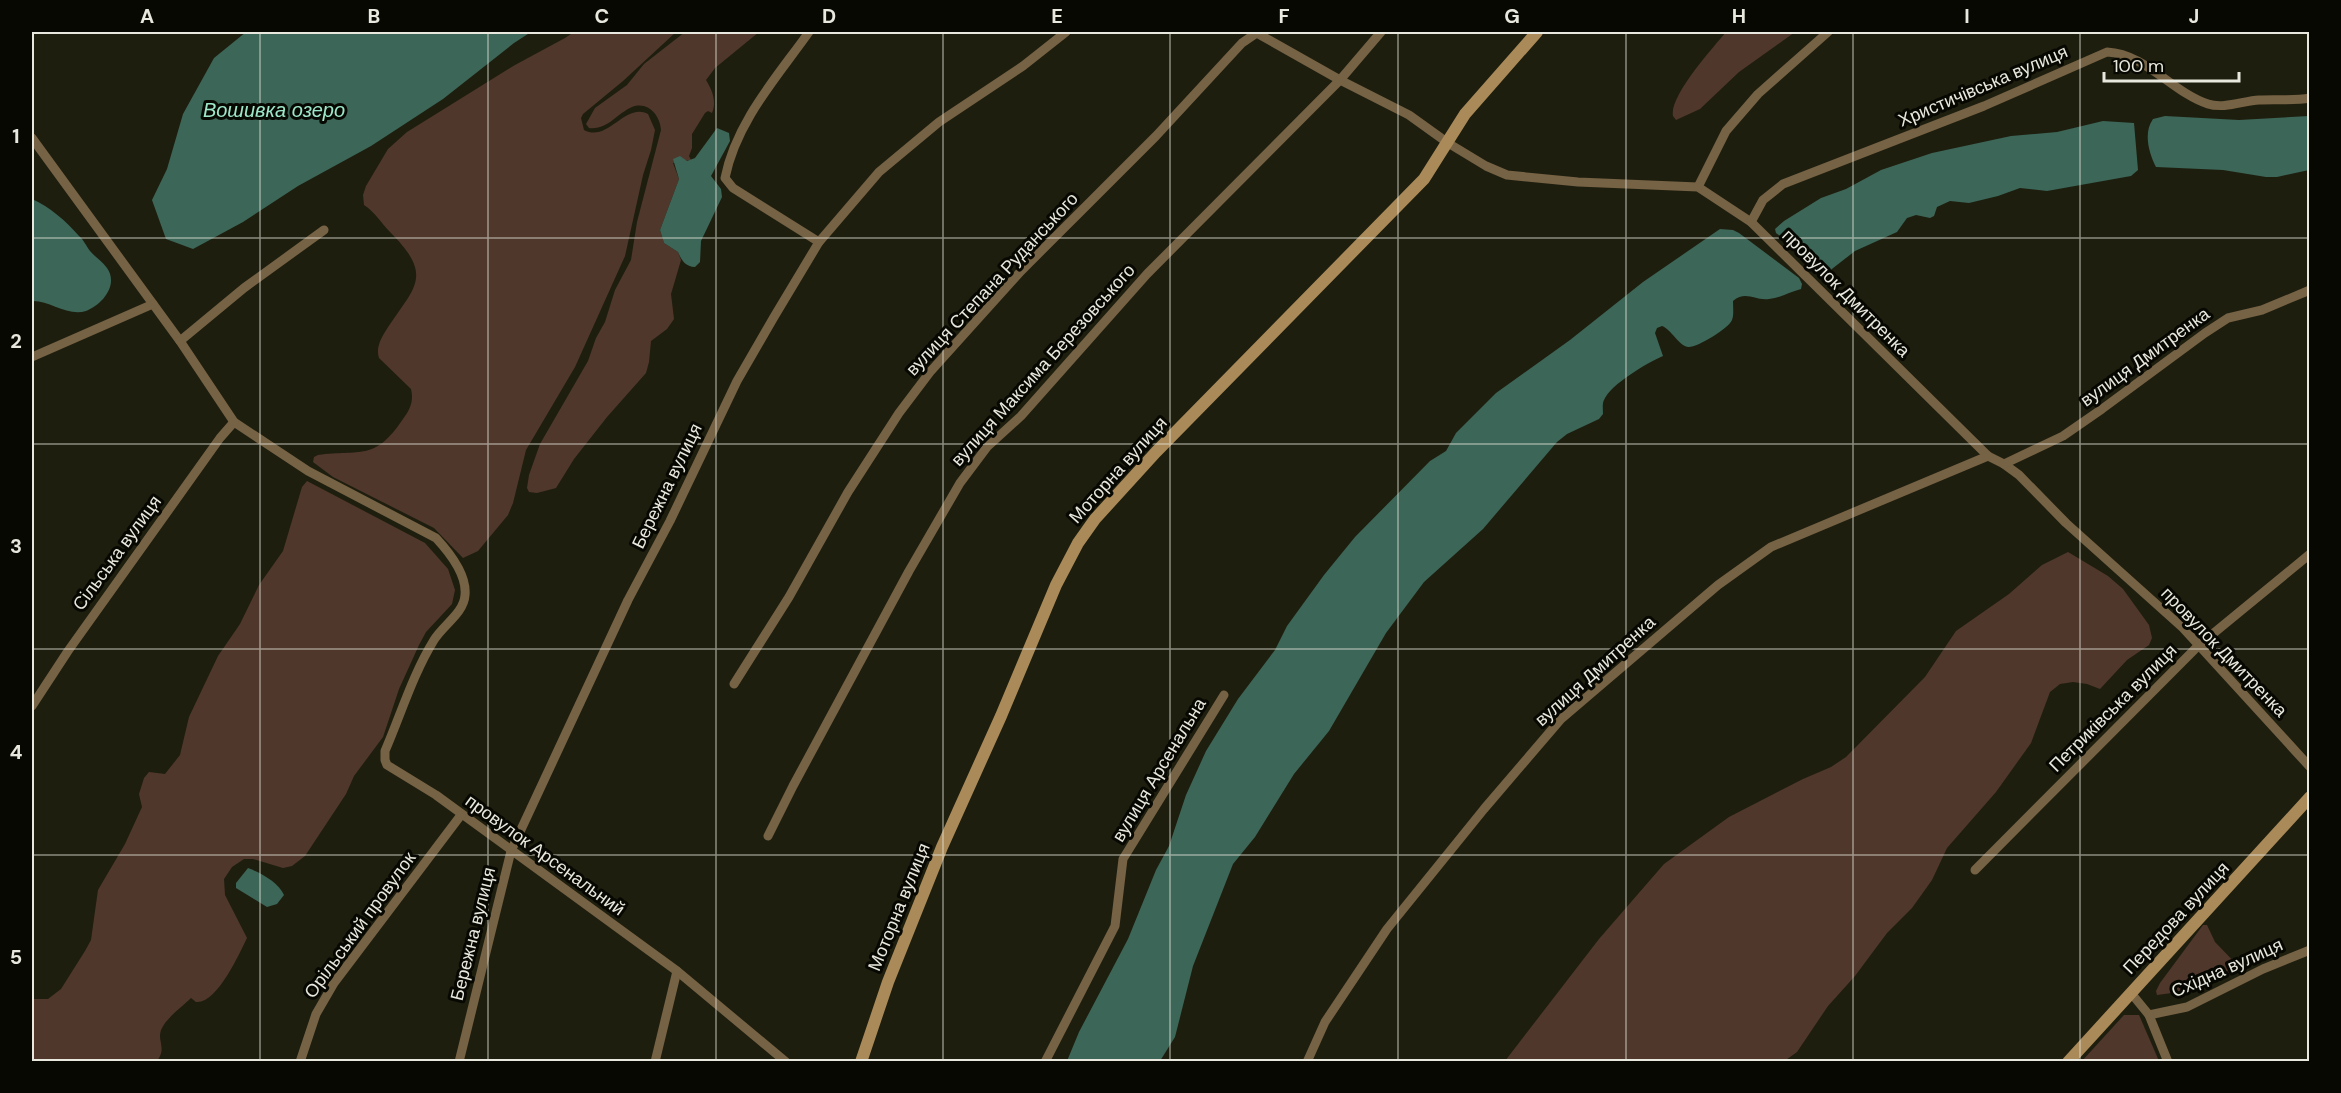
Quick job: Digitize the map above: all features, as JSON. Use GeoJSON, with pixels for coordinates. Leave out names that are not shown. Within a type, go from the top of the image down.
{"type":"FeatureCollection","features":[{"type":"Feature","properties":{"kind":"street"},"geometry":{"type":"LineString","coordinates":[[809,32],[767,88],[745,126],[727,165],[725,178],[733,188],[819,242]]}},
{"type":"Feature","properties":{"kind":"street","name":"Бережна вулиця"},"geometry":{"type":"LineString","coordinates":[[459,1062],[511,851],[628,600],[670,521],[737,381],[819,242],[879,171],[939,122],[1023,66],[1066,32]]}},
{"type":"Feature","properties":{"kind":"street"},"geometry":{"type":"LineString","coordinates":[[1257,32],[1340,80],[1409,115],[1448,143],[1486,166],[1507,175],[1568,181],[1698,187],[1726,131],[1758,94],[1828,32]]}},
{"type":"Feature","properties":{"kind":"street","name":"вулиця Степана Руданського"},"geometry":{"type":"LineString","coordinates":[[734,684],[789,597],[848,492],[899,414],[930,372],[1021,271],[1156,136],[1242,43],[1257,32]]}},
{"type":"Feature","properties":{"kind":"street","name":"вулиця Максима Березовського"},"geometry":{"type":"LineString","coordinates":[[768,836],[792,786],[909,571],[960,483],[980,456],[1021,416],[1147,274],[1340,80],[1381,32]]}},
{"type":"Feature","properties":{"kind":"street","name":"Моторна вулиця"},"geometry":{"type":"LineString","coordinates":[[861,1062],[888,982],[942,847],[1001,716],[1056,585],[1078,543],[1095,519],[1156,452],[1424,179],[1465,114],[1537,32]]}},
{"type":"Feature","properties":{"kind":"street","name":"Христичівська вулиця"},"geometry":{"type":"LineString","coordinates":[[1751,222],[1763,200],[1783,184],[1984,106],[2107,52],[2123,53],[2184,92],[2210,105],[2310,98]]}},
{"type":"Feature","properties":{"kind":"street"},"geometry":{"type":"LineString","coordinates":[[32,138],[180,341],[234,422]]}},
{"type":"Feature","properties":{"kind":"street","name":"провулок Дмитренка"},"geometry":{"type":"LineString","coordinates":[[1698,187],[1751,222],[1988,456],[2019,475],[2066,523],[2183,628],[2310,767]]}},
{"type":"Feature","properties":{"kind":"street"},"geometry":{"type":"LineString","coordinates":[[180,341],[244,288],[324,230]]}},
{"type":"Feature","properties":{"kind":"street","name":"вулиця Дмитренка"},"geometry":{"type":"LineString","coordinates":[[2004,464],[2063,436],[2228,318],[2262,310],[2310,290]]}},
{"type":"Feature","properties":{"kind":"street"},"geometry":{"type":"LineString","coordinates":[[32,357],[153,304]]}},
{"type":"Feature","properties":{"kind":"street","name":"провулок Арсенальний"},"geometry":{"type":"LineString","coordinates":[[234,422],[308,471],[436,538],[448,550],[457,565],[465,594],[462,608],[440,630],[424,656],[386,751],[385,760],[392,770],[436,795],[677,971],[786,1062]]}},
{"type":"Feature","properties":{"kind":"street","name":"Сільська вулиця"},"geometry":{"type":"LineString","coordinates":[[32,706],[75,641],[220,438],[234,422]]}},
{"type":"Feature","properties":{"kind":"street","name":"вулиця Дмитренка"},"geometry":{"type":"LineString","coordinates":[[1307,1062],[1325,1022],[1387,929],[1484,809],[1561,719],[1718,585],[1771,547],[1988,456]]}},
{"type":"Feature","properties":{"kind":"street","name":"Петриківська вулиця"},"geometry":{"type":"LineString","coordinates":[[1975,870],[2198,646],[2310,554]]}},
{"type":"Feature","properties":{"kind":"street","name":"вулиця Арсенальна"},"geometry":{"type":"LineString","coordinates":[[1045,1062],[1115,926],[1124,859],[1224,695]]}},
{"type":"Feature","properties":{"kind":"street","name":"Передова вулиця"},"geometry":{"type":"LineString","coordinates":[[2068,1062],[2310,797]]}},
{"type":"Feature","properties":{"kind":"street","name":"Орільський провулок"},"geometry":{"type":"LineString","coordinates":[[300,1062],[316,1014],[334,983],[461,814]]}},
{"type":"Feature","properties":{"kind":"street","name":"Східна вулиця"},"geometry":{"type":"LineString","coordinates":[[2149,1015],[2187,1007],[2263,969],[2310,950]]}},
{"type":"Feature","properties":{"kind":"street"},"geometry":{"type":"LineString","coordinates":[[655,1062],[677,971]]}},
{"type":"Feature","properties":{"kind":"street"},"geometry":{"type":"LineString","coordinates":[[2131,993],[2149,1015],[2168,1062]]}},
{"type":"Feature","properties":{"kind":"shaded area"},"geometry":{"type":"Polygon","coordinates":[[[574,32],[676,32],[581,118],[584,130],[593,133],[609,127],[632,113],[640,112],[648,114],[655,130],[625,256],[575,367],[526,450],[508,515],[478,551],[463,558],[434,528],[333,477],[313,462],[314,457],[318,455],[366,451],[375,448],[393,433],[408,412],[412,401],[411,389],[379,358],[378,351],[383,335],[411,293],[416,272],[413,261],[404,248],[375,214],[364,205],[363,195],[388,149],[407,132],[515,65],[574,32]]]}},
{"type":"Feature","properties":{"kind":"shaded area"},"geometry":{"type":"Polygon","coordinates":[[[685,32],[759,32],[715,68],[706,80],[713,96],[712,113],[708,111],[705,113],[692,134],[692,148],[689,156],[691,160],[673,163],[679,179],[660,230],[664,243],[678,252],[681,260],[671,294],[674,319],[667,329],[651,341],[646,373],[574,459],[556,488],[537,493],[529,492],[527,488],[529,475],[540,444],[588,361],[596,338],[605,322],[615,290],[631,260],[637,222],[661,130],[656,115],[643,106],[626,110],[601,127],[589,128],[586,124],[595,108],[627,85],[644,64],[685,32]]]}},
{"type":"Feature","properties":{"kind":"shaded area"},"geometry":{"type":"Polygon","coordinates":[[[1726,32],[1795,32],[1739,72],[1700,109],[1676,120],[1673,116],[1678,97],[1693,72],[1726,32]]]}},
{"type":"Feature","properties":{"kind":"shaded area"},"geometry":{"type":"Polygon","coordinates":[[[307,481],[425,543],[448,569],[455,590],[452,604],[426,632],[399,689],[383,737],[354,776],[346,794],[305,856],[292,866],[283,868],[253,859],[244,859],[232,867],[224,879],[225,895],[247,938],[233,966],[212,995],[196,1002],[191,998],[167,1021],[161,1030],[162,1049],[157,1061],[32,1061],[32,999],[48,999],[61,989],[91,940],[98,890],[125,844],[142,807],[139,794],[144,778],[149,772],[165,774],[180,755],[189,717],[218,656],[240,624],[259,585],[283,551],[302,487],[307,481]]]}},
{"type":"Feature","properties":{"kind":"shaded area"},"geometry":{"type":"Polygon","coordinates":[[[2068,552],[2108,576],[2123,589],[2149,625],[2152,638],[2149,645],[2127,660],[2100,689],[2073,682],[2060,684],[2050,692],[2031,743],[1996,792],[1947,848],[1932,880],[1912,908],[1887,933],[1855,976],[1828,1006],[1797,1052],[1783,1062],[1505,1061],[1599,939],[1664,864],[1729,817],[1831,767],[1846,757],[1925,677],[1956,631],[2009,594],[2042,565],[2068,552]]]}},
{"type":"Feature","properties":{"kind":"shaded area"},"geometry":{"type":"Polygon","coordinates":[[[2203,925],[2207,925],[2215,942],[2242,970],[2206,982],[2194,990],[2157,995],[2156,991],[2160,983],[2203,925]]]}},
{"type":"Feature","properties":{"kind":"shaded area"},"geometry":{"type":"Polygon","coordinates":[[[2124,1015],[2139,1015],[2159,1061],[2082,1061],[2124,1015]]]}},
{"type":"Feature","properties":{"kind":"water","name":"Вошивка озеро"},"geometry":{"type":"Polygon","coordinates":[[[246,32],[531,32],[443,99],[371,146],[298,186],[243,222],[193,249],[166,239],[152,200],[167,169],[183,114],[214,58],[246,32]]]}},
{"type":"Feature","properties":{"kind":"water"},"geometry":{"type":"Polygon","coordinates":[[[2165,116],[2239,120],[2309,116],[2309,170],[2266,177],[2223,170],[2156,167],[2149,149],[2148,130],[2153,119],[2165,116]]]}},
{"type":"Feature","properties":{"kind":"water"},"geometry":{"type":"Polygon","coordinates":[[[2103,121],[2134,123],[2138,170],[2131,176],[2047,191],[2020,188],[1969,203],[1950,201],[1937,207],[1934,216],[1930,218],[1916,215],[1907,218],[1897,232],[1855,251],[1828,272],[1819,271],[1805,254],[1776,233],[1775,229],[1784,221],[1821,198],[1846,189],[1881,170],[1932,153],[2011,136],[2057,132],[2103,121]]]}},
{"type":"Feature","properties":{"kind":"water"},"geometry":{"type":"Polygon","coordinates":[[[717,128],[729,133],[730,141],[711,176],[721,189],[722,197],[701,241],[700,262],[692,267],[684,262],[678,252],[664,243],[660,230],[679,179],[673,159],[680,156],[687,161],[695,158],[717,128]]]}},
{"type":"Feature","properties":{"kind":"water"},"geometry":{"type":"Polygon","coordinates":[[[32,199],[63,220],[107,268],[110,274],[110,287],[103,299],[92,308],[72,312],[32,301],[32,199]]]}},
{"type":"Feature","properties":{"kind":"water"},"geometry":{"type":"Polygon","coordinates":[[[1720,229],[1739,233],[1799,278],[1802,284],[1801,289],[1773,298],[1742,296],[1738,298],[1733,301],[1733,316],[1730,323],[1712,337],[1692,346],[1684,346],[1662,326],[1657,328],[1655,333],[1663,356],[1639,369],[1614,387],[1604,400],[1603,414],[1599,419],[1567,434],[1557,442],[1483,529],[1424,582],[1386,633],[1329,731],[1294,774],[1255,837],[1233,864],[1193,966],[1175,1037],[1160,1061],[1067,1061],[1079,1032],[1128,939],[1156,870],[1169,846],[1186,795],[1206,751],[1238,699],[1275,650],[1287,626],[1324,575],[1355,537],[1430,461],[1446,451],[1456,433],[1496,393],[1570,340],[1643,282],[1720,229]]]}},
{"type":"Feature","properties":{"kind":"water"},"geometry":{"type":"Polygon","coordinates":[[[248,868],[269,878],[278,886],[284,895],[277,904],[267,907],[236,888],[236,883],[248,868]]]}}]}
